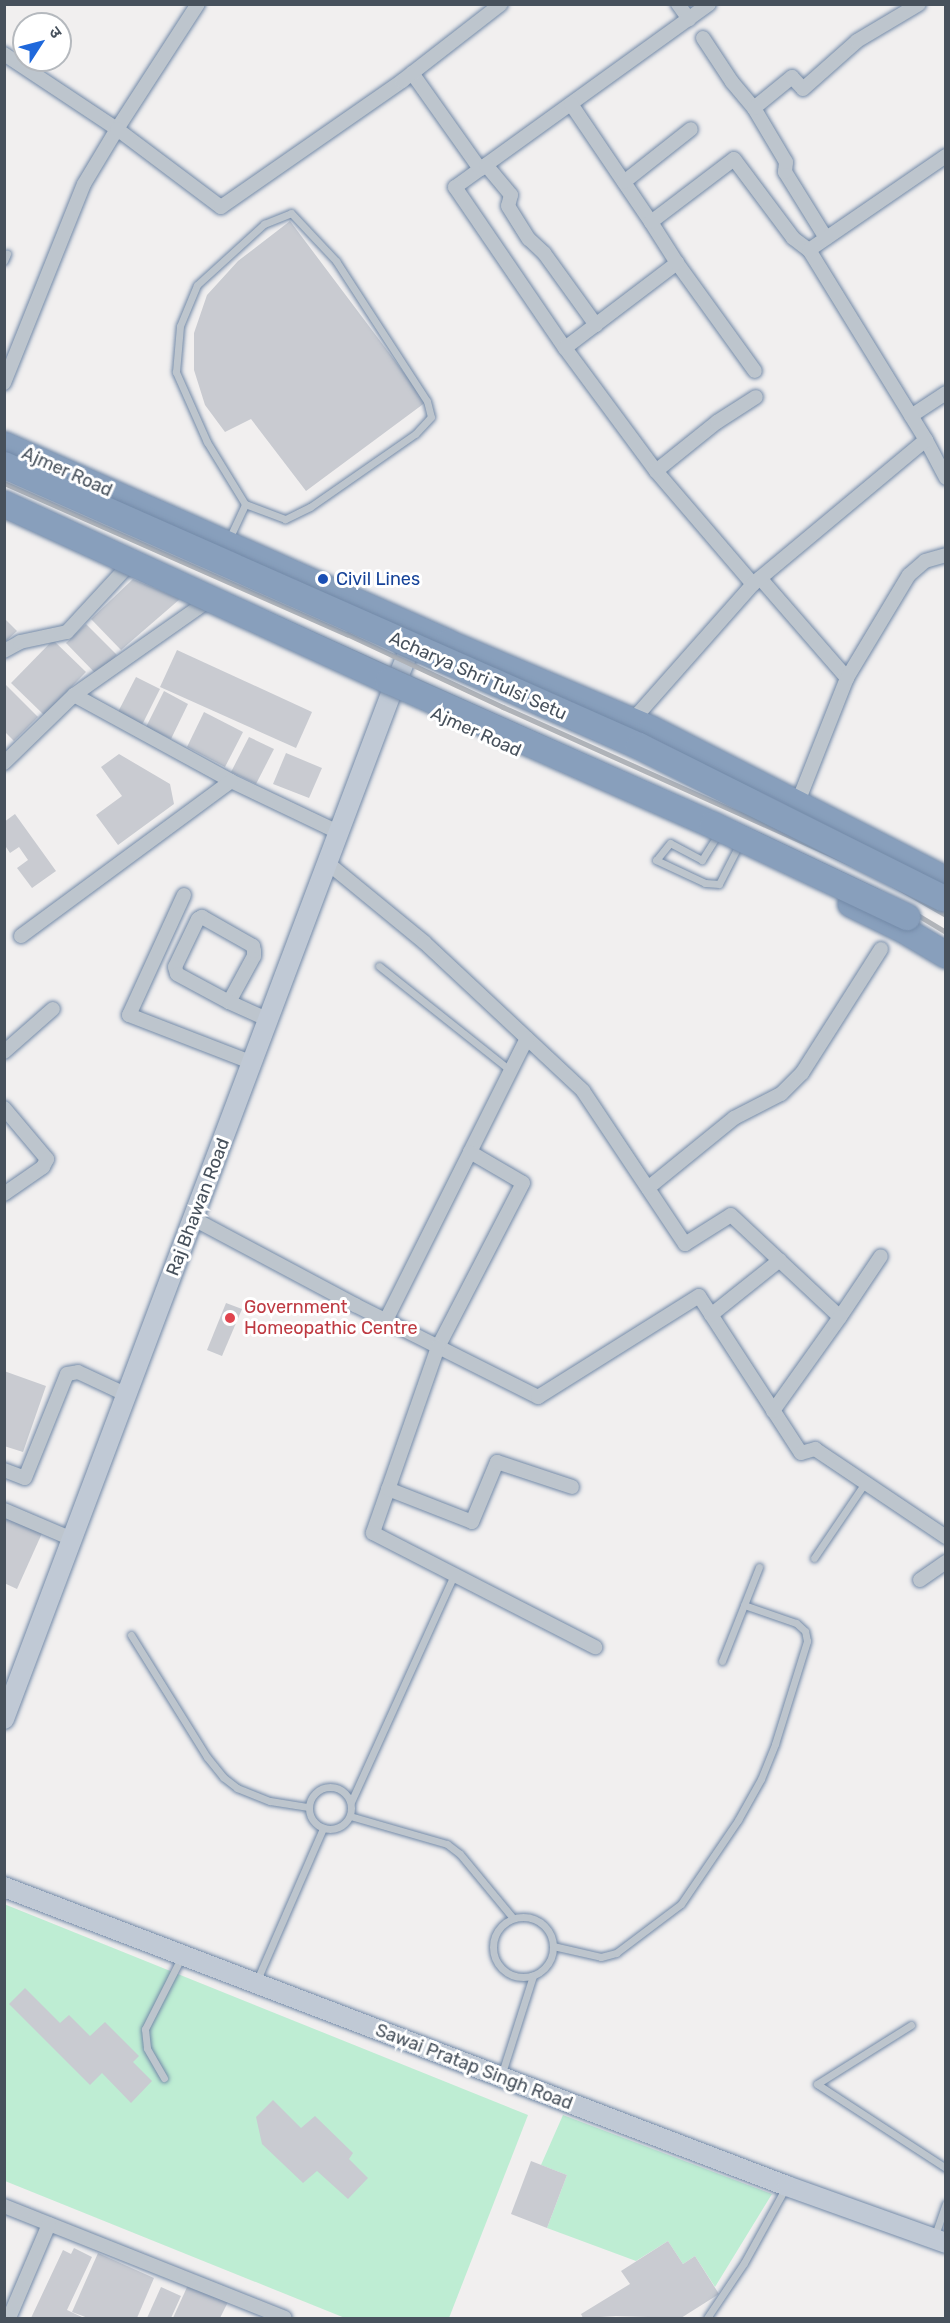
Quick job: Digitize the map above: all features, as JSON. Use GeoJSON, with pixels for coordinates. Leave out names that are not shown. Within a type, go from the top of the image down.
{"type":"FeatureCollection","features":[{"type":"Feature","properties":{"kind":"highway","name":"Ajmer Road"},"geometry":{"type":"LineString","coordinates":[[4,445],[634,723],[942,871]]}},
{"type":"Feature","properties":{"kind":"highway","name":"Acharya Shri Tulsi Setu"},"geometry":{"type":"LineString","coordinates":[[4,465],[639,746],[811,830],[945,900]]}},
{"type":"Feature","properties":{"kind":"highway"},"geometry":{"type":"LineString","coordinates":[[4,504],[378,676],[713,825],[907,917],[945,938]]}},
{"type":"Feature","properties":{"kind":"highway","name":"Ajmer Road"},"geometry":{"type":"LineString","coordinates":[[4,514],[205,603],[391,694],[726,844],[904,930],[945,955]]}},
{"type":"Feature","properties":{"kind":"street"},"geometry":{"type":"LineString","coordinates":[[4,383],[84,184],[198,4]]}},
{"type":"Feature","properties":{"kind":"street"},"geometry":{"type":"LineString","coordinates":[[4,54],[117,129],[221,207],[412,73],[501,4]]}},
{"type":"Feature","properties":{"kind":"street"},"geometry":{"type":"LineString","coordinates":[[678,4],[689,19]]}},
{"type":"Feature","properties":{"kind":"street"},"geometry":{"type":"LineString","coordinates":[[709,4],[455,187],[565,348],[656,471],[847,678]]}},
{"type":"Feature","properties":{"kind":"street"},"geometry":{"type":"LineString","coordinates":[[754,108],[792,77],[804,89],[857,41],[918,4]]}},
{"type":"Feature","properties":{"kind":"street"},"geometry":{"type":"LineString","coordinates":[[703,38],[754,108],[786,162],[785,172],[826,238]]}},
{"type":"Feature","properties":{"kind":"street"},"geometry":{"type":"LineString","coordinates":[[412,73],[483,167],[511,195],[508,206],[529,239],[544,254],[596,325]]}},
{"type":"Feature","properties":{"kind":"street"},"geometry":{"type":"LineString","coordinates":[[571,104],[677,263],[754,371]]}},
{"type":"Feature","properties":{"kind":"street"},"geometry":{"type":"LineString","coordinates":[[624,182],[691,129]]}},
{"type":"Feature","properties":{"kind":"street"},"geometry":{"type":"LineString","coordinates":[[809,250],[945,156]]}},
{"type":"Feature","properties":{"kind":"street"},"geometry":{"type":"LineString","coordinates":[[651,222],[734,159],[793,238],[809,250],[926,440],[945,478]]}},
{"type":"Feature","properties":{"kind":"street"},"geometry":{"type":"LineString","coordinates":[[565,348],[677,263]]}},
{"type":"Feature","properties":{"kind":"street"},"geometry":{"type":"LineString","coordinates":[[911,416],[945,393]]}},
{"type":"Feature","properties":{"kind":"street"},"geometry":{"type":"LineString","coordinates":[[656,471],[717,422],[756,397]]}},
{"type":"Feature","properties":{"kind":"street"},"geometry":{"type":"LineString","coordinates":[[634,723],[639,713],[757,581],[926,440]]}},
{"type":"Feature","properties":{"kind":"street"},"geometry":{"type":"LineString","coordinates":[[798,802],[847,678],[909,575],[925,561],[945,555]]}},
{"type":"Feature","properties":{"kind":"street"},"geometry":{"type":"LineString","coordinates":[[4,651],[20,642],[67,632],[126,568]]}},
{"type":"Feature","properties":{"kind":"street"},"geometry":{"type":"LineString","coordinates":[[4,764],[74,695],[205,603]]}},
{"type":"Feature","properties":{"kind":"street","name":"Raj Bhawan Road"},"geometry":{"type":"LineString","coordinates":[[4,1719],[391,694],[418,629]]}},
{"type":"Feature","properties":{"kind":"street"},"geometry":{"type":"LineString","coordinates":[[74,695],[231,781],[340,833]]}},
{"type":"Feature","properties":{"kind":"street"},"geometry":{"type":"LineString","coordinates":[[21,936],[231,781]]}},
{"type":"Feature","properties":{"kind":"street"},"geometry":{"type":"LineString","coordinates":[[328,864],[424,942],[583,1091],[685,1244],[731,1215],[840,1317]]}},
{"type":"Feature","properties":{"kind":"street"},"geometry":{"type":"LineString","coordinates":[[184,895],[129,1015],[253,1063]]}},
{"type":"Feature","properties":{"kind":"street"},"geometry":{"type":"LineString","coordinates":[[229,1002],[254,951],[253,946],[202,917],[198,919],[175,971],[229,1002],[269,1020]]}},
{"type":"Feature","properties":{"kind":"street"},"geometry":{"type":"LineString","coordinates":[[648,1188],[734,1118],[781,1094],[802,1073],[880,949]]}},
{"type":"Feature","properties":{"kind":"street"},"geometry":{"type":"LineString","coordinates":[[4,1052],[53,1009]]}},
{"type":"Feature","properties":{"kind":"street"},"geometry":{"type":"LineString","coordinates":[[386,1320],[527,1038]]}},
{"type":"Feature","properties":{"kind":"street"},"geometry":{"type":"LineString","coordinates":[[4,1108],[47,1159],[43,1167],[4,1194]]}},
{"type":"Feature","properties":{"kind":"street"},"geometry":{"type":"LineString","coordinates":[[470,1152],[522,1183],[438,1347],[372,1533],[595,1647]]}},
{"type":"Feature","properties":{"kind":"street"},"geometry":{"type":"LineString","coordinates":[[194,1219],[538,1397],[699,1296],[801,1453],[815,1449],[945,1537]]}},
{"type":"Feature","properties":{"kind":"street"},"geometry":{"type":"LineString","coordinates":[[773,1411],[881,1256]]}},
{"type":"Feature","properties":{"kind":"street"},"geometry":{"type":"LineString","coordinates":[[711,1316],[780,1260]]}},
{"type":"Feature","properties":{"kind":"street"},"geometry":{"type":"LineString","coordinates":[[4,1470],[25,1478],[67,1374],[78,1371],[127,1395]]}},
{"type":"Feature","properties":{"kind":"street"},"geometry":{"type":"LineString","coordinates":[[388,1489],[471,1522],[497,1462],[572,1487]]}},
{"type":"Feature","properties":{"kind":"street"},"geometry":{"type":"LineString","coordinates":[[4,1510],[72,1539]]}},
{"type":"Feature","properties":{"kind":"street"},"geometry":{"type":"LineString","coordinates":[[920,1580],[945,1562]]}},
{"type":"Feature","properties":{"kind":"street","name":"Sawai Pratap Singh Road"},"geometry":{"type":"LineString","coordinates":[[4,1887],[787,2186],[940,2240]]}},
{"type":"Feature","properties":{"kind":"street"},"geometry":{"type":"LineString","coordinates":[[4,2206],[285,2319]]}},
{"type":"Feature","properties":{"kind":"street"},"geometry":{"type":"LineString","coordinates":[[9,2319],[49,2224]]}},
{"type":"Feature","properties":{"kind":"lane"},"geometry":{"type":"LineString","coordinates":[[291,213],[336,261],[427,401],[431,417],[415,434],[353,479],[310,507],[285,519],[245,504],[207,442],[176,372],[180,326],[197,285],[264,224],[291,213]]}},
{"type":"Feature","properties":{"kind":"lane"},"geometry":{"type":"LineString","coordinates":[[227,544],[245,504]]}},
{"type":"Feature","properties":{"kind":"lane"},"geometry":{"type":"LineString","coordinates":[[670,843],[702,860],[726,844],[719,884],[705,883],[656,860],[670,843]]}},
{"type":"Feature","properties":{"kind":"lane"},"geometry":{"type":"LineString","coordinates":[[379,966],[511,1071]]}},
{"type":"Feature","properties":{"kind":"lane"},"geometry":{"type":"LineString","coordinates":[[814,1558],[865,1483]]}},
{"type":"Feature","properties":{"kind":"lane"},"geometry":{"type":"LineString","coordinates":[[722,1661],[759,1567]]}},
{"type":"Feature","properties":{"kind":"lane"},"geometry":{"type":"LineString","coordinates":[[351,1802],[345,1791],[339,1788],[324,1788],[313,1795],[309,1808],[313,1820],[323,1828],[336,1829],[350,1816],[351,1802],[454,1575]]}},
{"type":"Feature","properties":{"kind":"lane"},"geometry":{"type":"LineString","coordinates":[[554,1946],[601,1957],[616,1953],[681,1904],[744,1810],[761,1779],[775,1744],[807,1641],[805,1631],[796,1623],[744,1605]]}},
{"type":"Feature","properties":{"kind":"lane"},"geometry":{"type":"LineString","coordinates":[[131,1635],[207,1757],[223,1777],[237,1788],[262,1798],[309,1808]]}},
{"type":"Feature","properties":{"kind":"lane"},"geometry":{"type":"LineString","coordinates":[[350,1816],[447,1844],[460,1854],[513,1918]]}},
{"type":"Feature","properties":{"kind":"lane"},"geometry":{"type":"LineString","coordinates":[[256,1984],[323,1828]]}},
{"type":"Feature","properties":{"kind":"lane"},"geometry":{"type":"LineString","coordinates":[[501,2077],[533,1976],[548,1964],[554,1946],[547,1929],[540,1922],[532,1918],[513,1918],[505,1923],[494,1938],[495,1957],[499,1965],[514,1976],[533,1976]]}},
{"type":"Feature","properties":{"kind":"lane"},"geometry":{"type":"LineString","coordinates":[[164,2078],[147,2048],[145,2029],[182,1956]]}},
{"type":"Feature","properties":{"kind":"lane"},"geometry":{"type":"LineString","coordinates":[[911,2025],[817,2084],[945,2168]]}},
{"type":"Feature","properties":{"kind":"lane"},"geometry":{"type":"LineString","coordinates":[[707,2319],[744,2263],[787,2186]]}},
{"type":"Feature","properties":{"kind":"lane"},"geometry":{"type":"LineString","coordinates":[[940,2240],[945,2204]]}},
{"type":"Feature","properties":{"kind":"green space"},"geometry":{"type":"Polygon","coordinates":[[[4,1904],[528,2115],[449,2318],[345,2318],[5,2181],[4,1904]]]}},
{"type":"Feature","properties":{"kind":"green space"},"geometry":{"type":"Polygon","coordinates":[[[563,2115],[772,2194],[715,2287],[695,2256],[683,2264],[668,2241],[636,2261],[547,2228],[567,2175],[541,2165],[563,2115]]]}},
{"type":"Feature","properties":{"kind":"building"},"geometry":{"type":"Polygon","coordinates":[[[290,221],[426,402],[306,491],[251,419],[225,432],[205,405],[194,370],[194,333],[207,295],[238,261],[290,221]]]}},
{"type":"Feature","properties":{"kind":"building"},"geometry":{"type":"Polygon","coordinates":[[[133,579],[180,599],[121,650],[91,619],[133,579]]]}},
{"type":"Feature","properties":{"kind":"building"},"geometry":{"type":"Polygon","coordinates":[[[4,618],[17,631],[4,643],[4,618]]]}},
{"type":"Feature","properties":{"kind":"building"},"geometry":{"type":"Polygon","coordinates":[[[86,624],[117,655],[96,674],[66,643],[86,624]]]}},
{"type":"Feature","properties":{"kind":"building"},"geometry":{"type":"Polygon","coordinates":[[[53,640],[86,672],[44,715],[11,683],[53,640]]]}},
{"type":"Feature","properties":{"kind":"building"},"geometry":{"type":"Polygon","coordinates":[[[177,650],[312,712],[296,748],[160,687],[177,650]]]}},
{"type":"Feature","properties":{"kind":"building"},"geometry":{"type":"Polygon","coordinates":[[[136,677],[160,689],[142,725],[118,712],[136,677]]]}},
{"type":"Feature","properties":{"kind":"building"},"geometry":{"type":"Polygon","coordinates":[[[4,683],[38,717],[14,741],[4,731],[4,683]]]}},
{"type":"Feature","properties":{"kind":"building"},"geometry":{"type":"Polygon","coordinates":[[[164,691],[188,704],[171,739],[146,727],[164,691]]]}},
{"type":"Feature","properties":{"kind":"building"},"geometry":{"type":"Polygon","coordinates":[[[204,712],[243,732],[225,767],[187,747],[204,712]]]}},
{"type":"Feature","properties":{"kind":"building"},"geometry":{"type":"Polygon","coordinates":[[[249,737],[274,749],[256,784],[231,772],[249,737]]]}},
{"type":"Feature","properties":{"kind":"building"},"geometry":{"type":"Polygon","coordinates":[[[286,753],[322,768],[309,798],[273,784],[286,753]]]}},
{"type":"Feature","properties":{"kind":"building"},"geometry":{"type":"Polygon","coordinates":[[[119,754],[170,784],[174,804],[118,845],[96,815],[122,796],[101,767],[119,754]]]}},
{"type":"Feature","properties":{"kind":"building"},"geometry":{"type":"Polygon","coordinates":[[[15,814],[56,871],[32,888],[17,868],[28,860],[19,847],[10,853],[4,844],[4,822],[15,814]]]}},
{"type":"Feature","properties":{"kind":"building"},"geometry":{"type":"Polygon","coordinates":[[[226,1303],[242,1309],[222,1356],[207,1350],[226,1303]]]}},
{"type":"Feature","properties":{"kind":"building"},"geometry":{"type":"Polygon","coordinates":[[[4,1371],[46,1386],[23,1452],[4,1446],[4,1371]]]}},
{"type":"Feature","properties":{"kind":"building"},"geometry":{"type":"Polygon","coordinates":[[[7,1514],[43,1531],[17,1589],[4,1583],[4,1519],[7,1514]]]}},
{"type":"Feature","properties":{"kind":"building"},"geometry":{"type":"Polygon","coordinates":[[[25,1988],[60,2023],[69,2015],[90,2036],[105,2022],[139,2056],[133,2062],[152,2081],[131,2103],[102,2073],[90,2085],[9,2004],[25,1988]]]}},
{"type":"Feature","properties":{"kind":"building"},"geometry":{"type":"Polygon","coordinates":[[[273,2100],[301,2128],[315,2116],[353,2153],[349,2159],[368,2178],[348,2199],[317,2171],[303,2183],[262,2144],[256,2117],[273,2100]]]}},
{"type":"Feature","properties":{"kind":"building"},"geometry":{"type":"Polygon","coordinates":[[[531,2161],[567,2175],[547,2228],[511,2214],[531,2161]]]}},
{"type":"Feature","properties":{"kind":"building"},"geometry":{"type":"Polygon","coordinates":[[[668,2241],[683,2264],[695,2256],[719,2294],[681,2318],[616,2316],[583,2318],[581,2314],[630,2284],[621,2271],[668,2241]]]}},
{"type":"Feature","properties":{"kind":"building"},"geometry":{"type":"Polygon","coordinates":[[[74,2248],[92,2257],[67,2310],[84,2318],[31,2318],[63,2250],[71,2254],[74,2248]]]}},
{"type":"Feature","properties":{"kind":"building"},"geometry":{"type":"Polygon","coordinates":[[[98,2253],[154,2278],[137,2318],[88,2318],[72,2312],[98,2253]]]}},
{"type":"Feature","properties":{"kind":"building"},"geometry":{"type":"Polygon","coordinates":[[[188,2285],[228,2302],[220,2318],[173,2318],[188,2285]]]}},
{"type":"Feature","properties":{"kind":"building"},"geometry":{"type":"Polygon","coordinates":[[[161,2287],[181,2296],[171,2318],[147,2318],[161,2287]]]}},
{"type":"Feature","properties":{"kind":"railway"},"geometry":{"type":"LineString","coordinates":[[4,483],[347,634],[503,707],[877,875],[946,915]]}},
{"type":"Feature","properties":{"kind":"railway"},"geometry":{"type":"LineString","coordinates":[[4,495],[760,835],[876,890],[946,932]]}},
{"type":"Feature","properties":{"kind":"place","name":"Civil Lines"},"geometry":{"type":"Point","coordinates":[323,579]}},
{"type":"Feature","properties":{"kind":"place","name":"Government Homeopathic Centre"},"geometry":{"type":"Point","coordinates":[230,1318]}}]}
